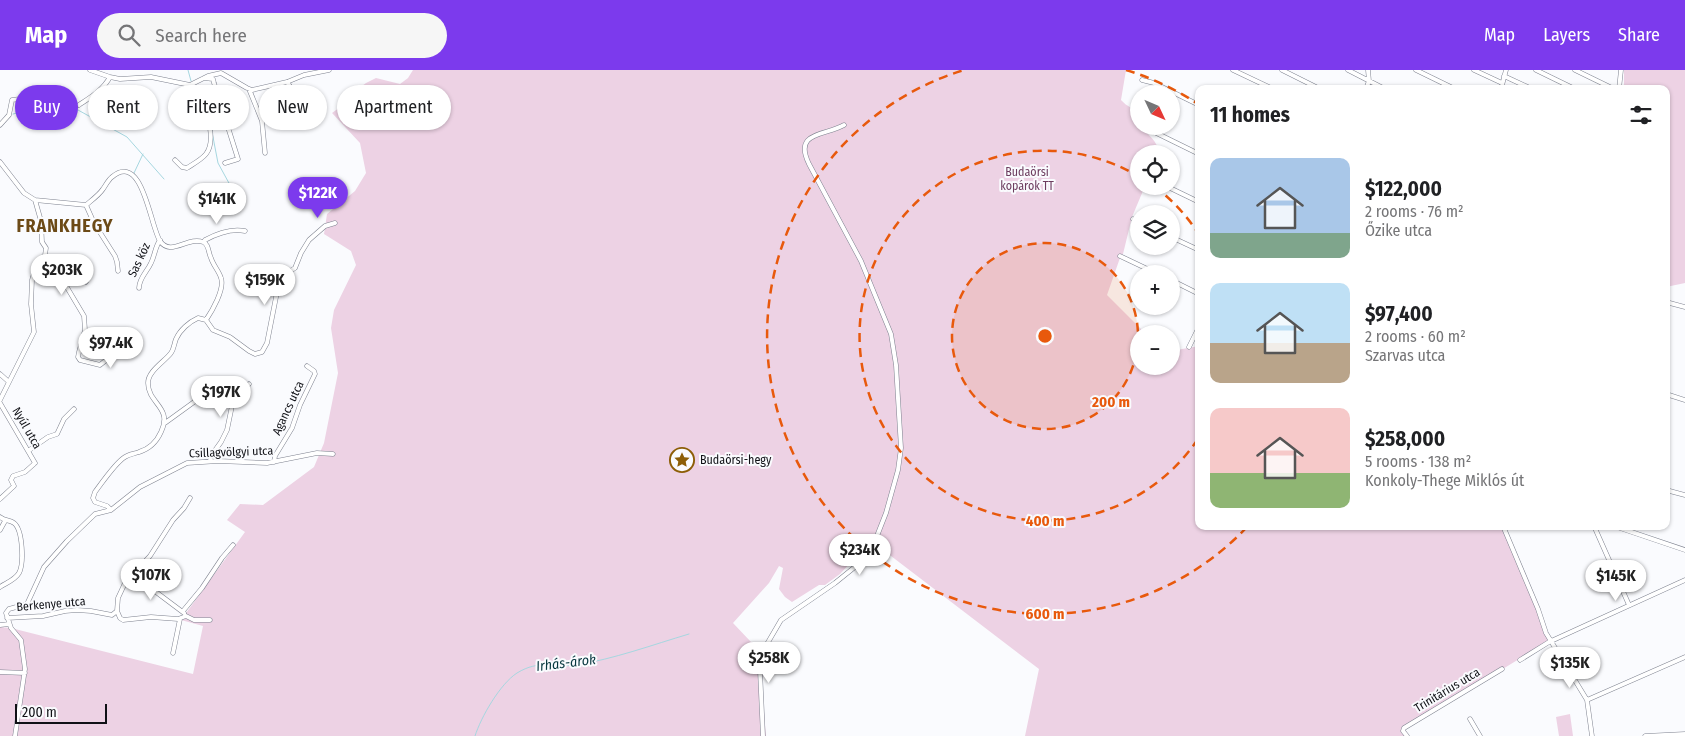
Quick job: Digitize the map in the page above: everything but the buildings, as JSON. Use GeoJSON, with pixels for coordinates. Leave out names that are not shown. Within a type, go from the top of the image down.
{"type":"FeatureCollection","features":[{"type":"Feature","properties":{"kind":"street"},"geometry":{"type":"LineString","coordinates":[[90,70],[120,79],[151,77],[190,85],[202,78],[221,73],[241,85]]}},
{"type":"Feature","properties":{"kind":"street"},"geometry":{"type":"LineString","coordinates":[[265,153],[263,127],[249,90],[329,70]]}},
{"type":"Feature","properties":{"kind":"street"},"geometry":{"type":"LineString","coordinates":[[1233,70],[1265,85]]}},
{"type":"Feature","properties":{"kind":"street"},"geometry":{"type":"LineString","coordinates":[[1282,70],[1312,85]]}},
{"type":"Feature","properties":{"kind":"street"},"geometry":{"type":"LineString","coordinates":[[1348,70],[1378,85]]}},
{"type":"Feature","properties":{"kind":"street"},"geometry":{"type":"LineString","coordinates":[[1368,70],[1368,85]]}},
{"type":"Feature","properties":{"kind":"street"},"geometry":{"type":"LineString","coordinates":[[1416,70],[1447,85]]}},
{"type":"Feature","properties":{"kind":"street"},"geometry":{"type":"LineString","coordinates":[[1474,70],[1502,83],[1506,70]]}},
{"type":"Feature","properties":{"kind":"street"},"geometry":{"type":"LineString","coordinates":[[1536,70],[1568,85]]}},
{"type":"Feature","properties":{"kind":"street"},"geometry":{"type":"LineString","coordinates":[[1575,70],[1606,85]]}},
{"type":"Feature","properties":{"kind":"street"},"geometry":{"type":"LineString","coordinates":[[1619,85],[1621,70]]}},
{"type":"Feature","properties":{"kind":"street"},"geometry":{"type":"LineString","coordinates":[[1504,76],[1523,85]]}},
{"type":"Feature","properties":{"kind":"street"},"geometry":{"type":"LineString","coordinates":[[105,85],[110,77]]}},
{"type":"Feature","properties":{"kind":"street"},"geometry":{"type":"LineString","coordinates":[[202,78],[212,79],[238,159],[226,163]]}},
{"type":"Feature","properties":{"kind":"street"},"geometry":{"type":"LineString","coordinates":[[1142,80],[1154,83],[1195,103]]}},
{"type":"Feature","properties":{"kind":"street"},"geometry":{"type":"LineString","coordinates":[[79,105],[88,99]]}},
{"type":"Feature","properties":{"kind":"street"},"geometry":{"type":"LineString","coordinates":[[0,125],[9,115],[12,100],[15,100]]}},
{"type":"Feature","properties":{"kind":"street"},"geometry":{"type":"LineString","coordinates":[[762,736],[760,670],[764,651],[775,627],[794,610],[851,572],[861,562],[881,526],[898,470],[901,448],[897,374],[893,344],[887,323],[861,261],[809,164],[805,153],[805,147],[809,138],[819,132],[833,130],[844,124]]}},
{"type":"Feature","properties":{"kind":"street"},"geometry":{"type":"LineString","coordinates":[[175,160],[185,168],[206,153],[210,139],[209,130]]}},
{"type":"Feature","properties":{"kind":"street"},"geometry":{"type":"LineString","coordinates":[[1160,135],[1195,152]]}},
{"type":"Feature","properties":{"kind":"street"},"geometry":{"type":"LineString","coordinates":[[0,162],[24,193],[35,200],[86,205],[100,193],[113,176],[126,172],[130,173],[140,182],[160,240],[166,246],[173,247],[190,241],[204,242],[214,234],[239,230],[245,231]]}},
{"type":"Feature","properties":{"kind":"street"},"geometry":{"type":"LineString","coordinates":[[1180,193],[1195,200]]}},
{"type":"Feature","properties":{"kind":"street"},"geometry":{"type":"LineString","coordinates":[[0,401],[31,339],[34,328],[31,304],[32,280],[37,263],[45,255],[46,248],[42,242],[41,221],[35,200]]}},
{"type":"Feature","properties":{"kind":"street"},"geometry":{"type":"LineString","coordinates":[[86,205],[94,223],[115,256],[118,271]]}},
{"type":"Feature","properties":{"kind":"street"},"geometry":{"type":"LineString","coordinates":[[165,423],[163,411],[149,390],[148,378],[170,354],[178,335],[198,318],[206,320],[213,330],[230,337],[249,351],[255,354],[262,352],[267,343],[278,287],[287,273],[295,268],[309,240],[325,226],[335,224]]}},
{"type":"Feature","properties":{"kind":"street","name":"Sas köz"},"geometry":{"type":"LineString","coordinates":[[139,288],[141,278],[152,261],[156,246],[160,240]]}},
{"type":"Feature","properties":{"kind":"street"},"geometry":{"type":"LineString","coordinates":[[1180,241],[1195,248]]}},
{"type":"Feature","properties":{"kind":"street"},"geometry":{"type":"LineString","coordinates":[[204,242],[212,263],[221,276],[223,287],[206,320]]}},
{"type":"Feature","properties":{"kind":"street"},"geometry":{"type":"LineString","coordinates":[[45,255],[60,269],[62,278],[84,316],[85,330],[79,352],[80,360],[100,364],[105,361],[113,349]]}},
{"type":"Feature","properties":{"kind":"street"},"geometry":{"type":"LineString","coordinates":[[1120,256],[1139,265]]}},
{"type":"Feature","properties":{"kind":"street"},"geometry":{"type":"LineString","coordinates":[[60,269],[67,270],[86,282]]}},
{"type":"Feature","properties":{"kind":"street"},"geometry":{"type":"LineString","coordinates":[[1180,284],[1195,292]]}},
{"type":"Feature","properties":{"kind":"street"},"geometry":{"type":"LineString","coordinates":[[1670,303],[1685,307]]}},
{"type":"Feature","properties":{"kind":"street"},"geometry":{"type":"LineString","coordinates":[[1189,347],[1195,335]]}},
{"type":"Feature","properties":{"kind":"street","name":"Agancs utca"},"geometry":{"type":"LineString","coordinates":[[274,462],[274,457],[292,428],[300,405],[315,374],[307,366]]}},
{"type":"Feature","properties":{"kind":"street"},"geometry":{"type":"LineString","coordinates":[[0,374],[9,382]]}},
{"type":"Feature","properties":{"kind":"street"},"geometry":{"type":"LineString","coordinates":[[210,461],[211,456],[227,430],[233,401],[249,384]]}},
{"type":"Feature","properties":{"kind":"street"},"geometry":{"type":"LineString","coordinates":[[112,510],[108,506],[95,502],[93,498],[95,492],[121,460],[144,450],[152,444],[158,438],[165,423],[194,402],[204,390]]}},
{"type":"Feature","properties":{"kind":"street"},"geometry":{"type":"LineString","coordinates":[[1670,395],[1685,400]]}},
{"type":"Feature","properties":{"kind":"street","name":"Nyúl utca"},"geometry":{"type":"LineString","coordinates":[[0,401],[34,464],[25,472],[13,476],[11,480],[14,486],[0,499]]}},
{"type":"Feature","properties":{"kind":"street"},"geometry":{"type":"LineString","coordinates":[[28,450],[57,434],[64,419],[74,409]]}},
{"type":"Feature","properties":{"kind":"street","name":"Csillagvölgyi utca"},"geometry":{"type":"LineString","coordinates":[[7,616],[9,609],[27,604],[44,567],[95,514],[112,510],[139,488],[184,463],[210,461],[260,463],[317,453],[333,454]]}},
{"type":"Feature","properties":{"kind":"street"},"geometry":{"type":"LineString","coordinates":[[1670,491],[1685,495]]}},
{"type":"Feature","properties":{"kind":"street"},"geometry":{"type":"LineString","coordinates":[[117,611],[118,598],[125,583],[150,556],[173,520],[190,498]]}},
{"type":"Feature","properties":{"kind":"street"},"geometry":{"type":"LineString","coordinates":[[0,517],[4,521],[12,522],[18,527],[22,544],[22,562],[18,575],[0,587]]}},
{"type":"Feature","properties":{"kind":"street"},"geometry":{"type":"LineString","coordinates":[[0,530],[4,521]]}},
{"type":"Feature","properties":{"kind":"street"},"geometry":{"type":"LineString","coordinates":[[1505,530],[1546,633],[1587,700],[1592,736]]}},
{"type":"Feature","properties":{"kind":"street"},"geometry":{"type":"LineString","coordinates":[[1596,530],[1629,605]]}},
{"type":"Feature","properties":{"kind":"street"},"geometry":{"type":"LineString","coordinates":[[1626,530],[1685,550]]}},
{"type":"Feature","properties":{"kind":"street"},"geometry":{"type":"LineString","coordinates":[[173,653],[180,619],[222,558],[234,545]]}},
{"type":"Feature","properties":{"kind":"street"},"geometry":{"type":"LineString","coordinates":[[132,574],[194,620],[210,620]]}},
{"type":"Feature","properties":{"kind":"street"},"geometry":{"type":"LineString","coordinates":[[1520,660],[1552,641],[1685,580]]}},
{"type":"Feature","properties":{"kind":"street","name":"Berkenye utca"},"geometry":{"type":"LineString","coordinates":[[0,612],[7,616],[43,616],[65,611],[90,611],[112,615],[117,611],[123,620],[151,617],[180,619]]}},
{"type":"Feature","properties":{"kind":"street"},"geometry":{"type":"LineString","coordinates":[[7,616],[10,626],[22,644],[25,673],[15,736]]}},
{"type":"Feature","properties":{"kind":"street"},"geometry":{"type":"LineString","coordinates":[[0,625],[10,626]]}},
{"type":"Feature","properties":{"kind":"street"},"geometry":{"type":"LineString","coordinates":[[1587,700],[1685,656]]}},
{"type":"Feature","properties":{"kind":"street","name":"Trinitárius utca"},"geometry":{"type":"LineString","coordinates":[[1407,736],[1403,731],[1404,729],[1502,669]]}},
{"type":"Feature","properties":{"kind":"street"},"geometry":{"type":"LineString","coordinates":[[0,672],[25,673]]}},
{"type":"Feature","properties":{"kind":"street"},"geometry":{"type":"LineString","coordinates":[[1470,719],[1480,736]]}},
{"type":"Feature","properties":{"kind":"street"},"geometry":{"type":"LineString","coordinates":[[1645,736],[1685,734]]}},
{"type":"Feature","properties":{"kind":"green space","name":"Budaörsi kopárok TT"},"geometry":{"type":"Polygon","coordinates":[[[413,70],[1126,70],[1121,100],[1130,107],[1130,135],[1149,135],[1156,145],[1130,145],[1130,195],[1141,195],[1137,205],[1130,205],[1130,225],[1123,254],[1107,295],[1137,325],[1130,325],[1130,375],[1180,375],[1180,349],[1195,347],[1195,530],[1505,530],[1550,640],[1405,729],[1409,736],[1025,736],[1039,669],[874,543],[863,538],[853,560],[840,574],[825,585],[819,585],[792,602],[779,589],[783,568],[779,566],[769,583],[733,623],[751,642],[771,642],[764,664],[763,676],[766,736],[0,736],[0,627],[11,628],[193,674],[203,626],[181,620],[245,532],[227,520],[240,504],[263,505],[314,467],[324,443],[338,373],[331,328],[334,310],[356,265],[351,251],[324,234],[327,214],[355,191],[366,173],[360,143],[348,130],[451,130],[451,85],[363,85],[376,78],[400,84],[408,78],[413,70]]]}},
{"type":"Feature","properties":{"kind":"green space"},"geometry":{"type":"Polygon","coordinates":[[[1624,70],[1685,70],[1685,283],[1670,286],[1670,85],[1624,85],[1624,70]]]}},
{"type":"Feature","properties":{"kind":"green space"},"geometry":{"type":"Polygon","coordinates":[[[337,109],[337,118],[332,113],[337,109]]]}},
{"type":"Feature","properties":{"kind":"green space"},"geometry":{"type":"Polygon","coordinates":[[[1570,714],[1573,736],[1559,736],[1556,717],[1570,714]]]}},
{"type":"Feature","properties":{"kind":"waterway"},"geometry":{"type":"LineString","coordinates":[[188,70],[191,81]]}},
{"type":"Feature","properties":{"kind":"waterway"},"geometry":{"type":"LineString","coordinates":[[13,114],[38,108],[65,107],[78,110],[127,137],[164,179]]}},
{"type":"Feature","properties":{"kind":"waterway"},"geometry":{"type":"LineString","coordinates":[[212,132],[218,163],[236,196]]}},
{"type":"Feature","properties":{"kind":"waterway"},"geometry":{"type":"LineString","coordinates":[[134,173],[143,154]]}},
{"type":"Feature","properties":{"kind":"waterway","name":"Irhás-árok"},"geometry":{"type":"LineString","coordinates":[[475,736],[486,711],[498,693],[511,678],[525,669],[540,665],[576,665],[619,655],[689,634]]}},
{"type":"Feature","properties":{"kind":"place","name":"Budaörsi-hegy"},"geometry":{"type":"Point","coordinates":[682,460]}},
{"type":"Feature","properties":{"kind":"district","name":"FRANKHEGY"},"geometry":{"type":"Point","coordinates":[65,226]}}]}
